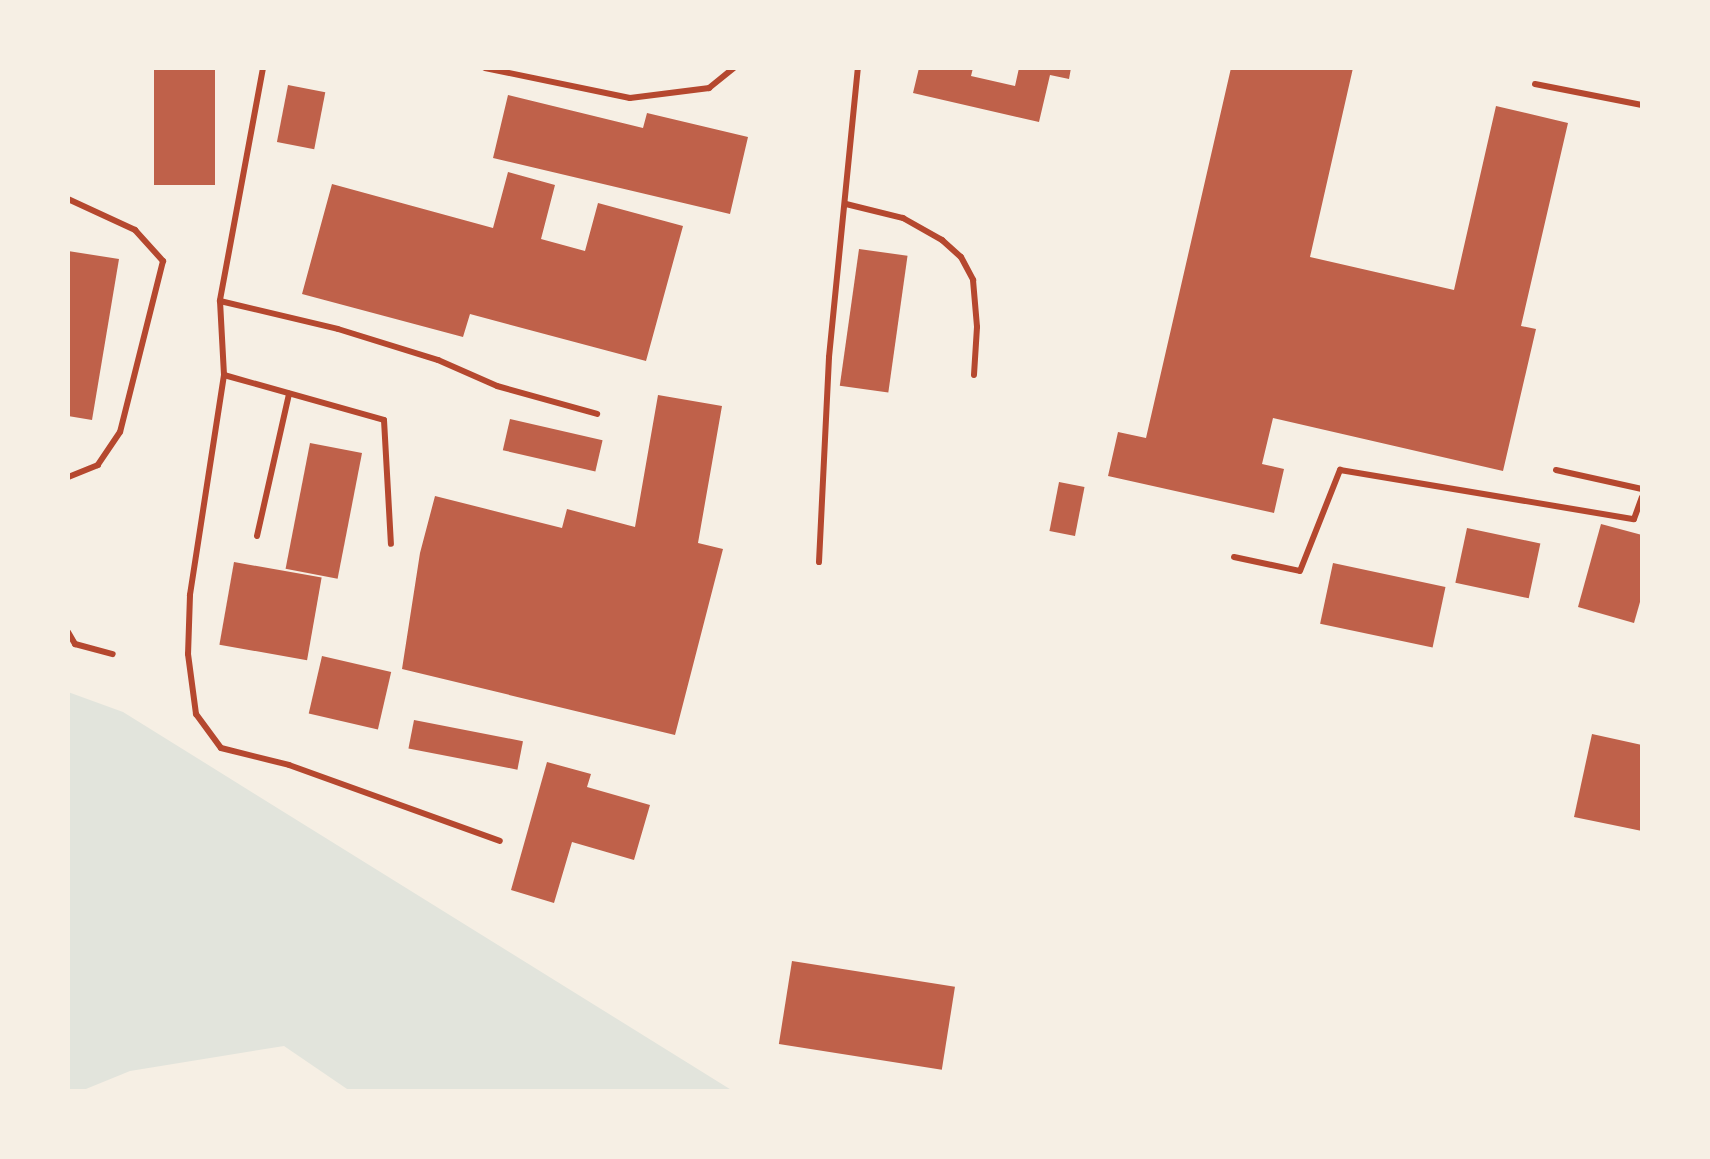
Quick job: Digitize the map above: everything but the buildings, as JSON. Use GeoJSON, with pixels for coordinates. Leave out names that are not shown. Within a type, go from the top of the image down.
{"type":"FeatureCollection","features":[{"type":"Feature","properties":{"kind":"lane"},"geometry":{"type":"LineString","coordinates":[[263,68],[220,301],[224,375],[190,595],[188,654],[196,714],[221,748],[289,765],[500,841]]}},
{"type":"Feature","properties":{"kind":"lane"},"geometry":{"type":"LineString","coordinates":[[485,68],[630,98],[709,88],[734,68]]}},
{"type":"Feature","properties":{"kind":"lane"},"geometry":{"type":"LineString","coordinates":[[819,562],[829,357],[858,68]]}},
{"type":"Feature","properties":{"kind":"lane"},"geometry":{"type":"LineString","coordinates":[[1535,84],[1642,105]]}},
{"type":"Feature","properties":{"kind":"lane"},"geometry":{"type":"LineString","coordinates":[[68,199],[135,230],[163,261],[120,432],[98,465],[68,477]]}},
{"type":"Feature","properties":{"kind":"lane"},"geometry":{"type":"LineString","coordinates":[[846,204],[903,218],[942,240],[961,257],[973,280],[977,327],[974,375]]}},
{"type":"Feature","properties":{"kind":"lane"},"geometry":{"type":"LineString","coordinates":[[220,301],[338,329],[438,360],[497,386],[597,414]]}},
{"type":"Feature","properties":{"kind":"lane"},"geometry":{"type":"LineString","coordinates":[[224,375],[384,420],[391,544]]}},
{"type":"Feature","properties":{"kind":"lane"},"geometry":{"type":"LineString","coordinates":[[257,536],[289,394]]}},
{"type":"Feature","properties":{"kind":"lane"},"geometry":{"type":"LineString","coordinates":[[1234,557],[1300,571],[1340,470],[1634,519],[1642,497]]}},
{"type":"Feature","properties":{"kind":"lane"},"geometry":{"type":"LineString","coordinates":[[1556,470],[1642,489]]}},
{"type":"Feature","properties":{"kind":"lane"},"geometry":{"type":"LineString","coordinates":[[68,632],[75,644],[113,654]]}},
{"type":"Feature","properties":{"kind":"shaded area"},"geometry":{"type":"Polygon","coordinates":[[[68,692],[123,712],[733,1091],[350,1091],[284,1046],[130,1071],[81,1091],[68,1091],[68,692]]]}}]}
